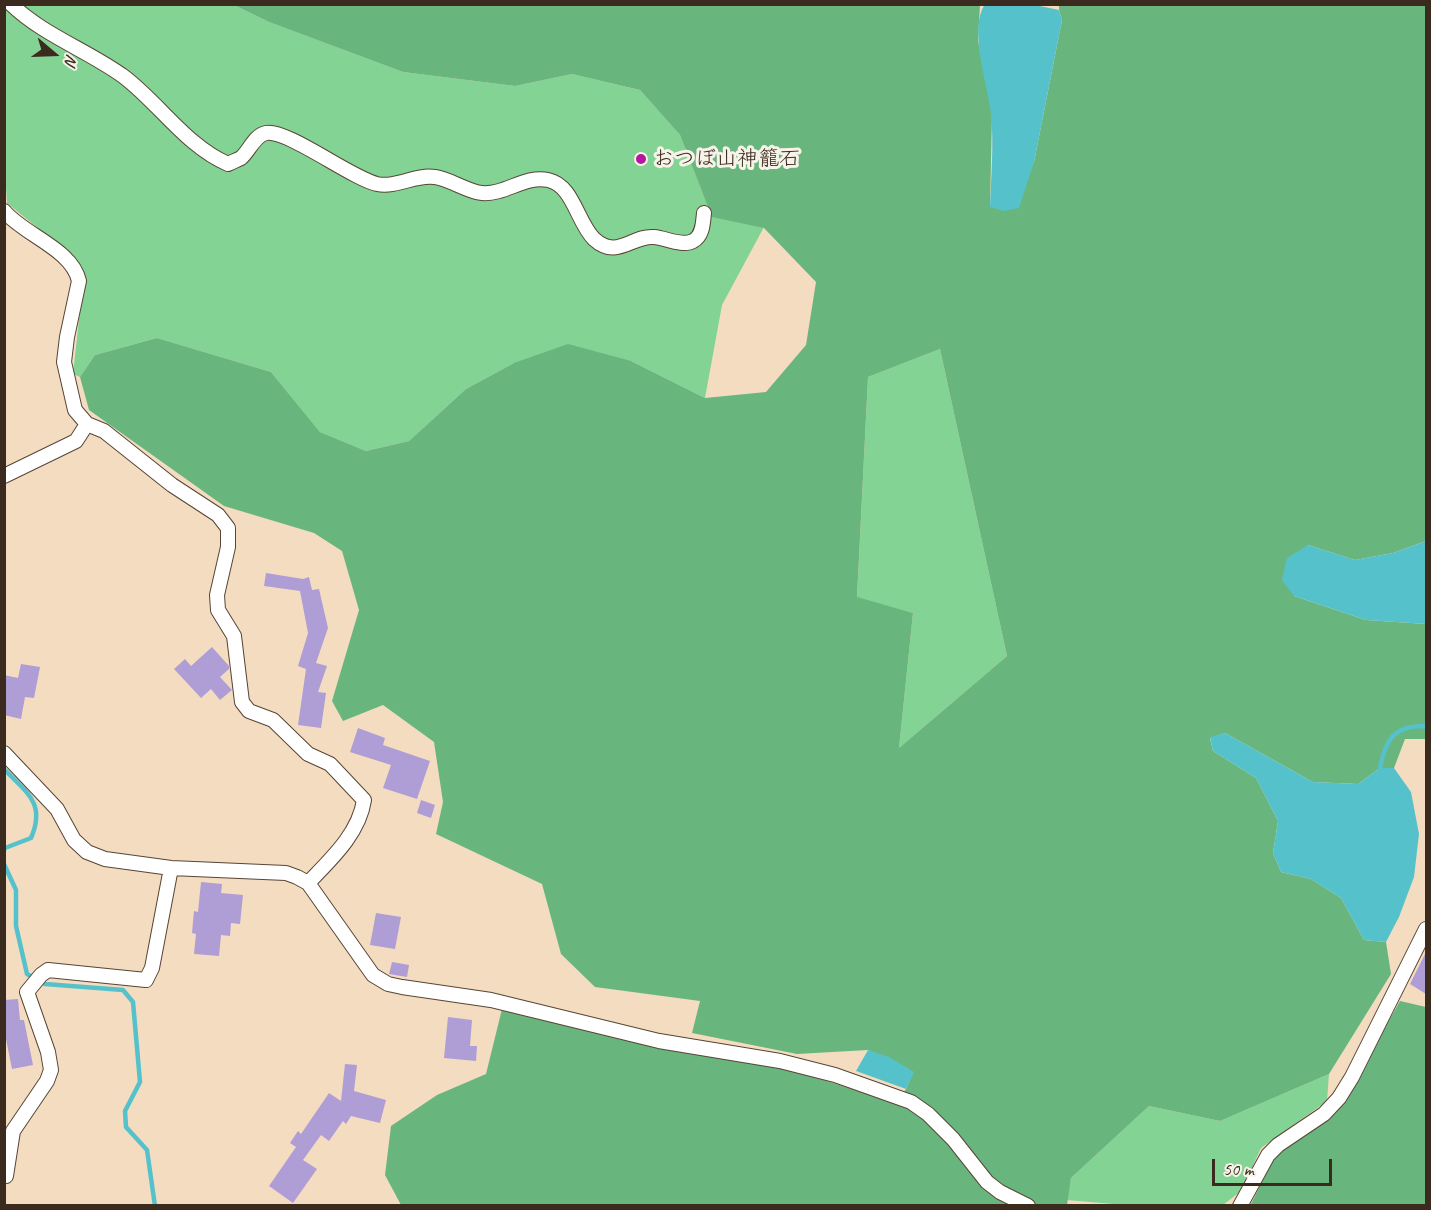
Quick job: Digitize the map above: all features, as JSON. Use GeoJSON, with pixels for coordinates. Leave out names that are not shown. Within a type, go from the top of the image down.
{"type":"FeatureCollection","features":[{"type":"Feature","properties":{"kind":"street"},"geometry":{"type":"LineString","coordinates":[[11,4],[37,26],[124,78],[199,146],[228,164],[240,159],[259,137],[266,133],[276,134],[367,181],[379,184],[391,184],[420,176],[435,177],[482,193],[512,187],[534,178],[549,180],[559,185],[567,194],[582,223],[595,240],[612,248],[651,236],[686,244],[694,241],[699,236],[704,213]]}},
{"type":"Feature","properties":{"kind":"street"},"geometry":{"type":"LineString","coordinates":[[4,211],[69,261],[77,274],[79,281],[64,362],[75,410],[87,424],[104,431],[172,485],[218,515],[228,528],[228,548],[217,595],[218,610],[234,636],[242,702],[249,711],[273,720],[308,754],[330,764],[364,800],[362,817],[337,852],[308,883]]}},
{"type":"Feature","properties":{"kind":"street"},"geometry":{"type":"LineString","coordinates":[[4,476],[76,441],[87,424]]}},
{"type":"Feature","properties":{"kind":"street"},"geometry":{"type":"LineString","coordinates":[[4,753],[57,809],[74,840],[87,852],[105,859],[171,868],[286,873],[297,877],[308,883],[373,975],[388,984],[491,1000],[659,1041],[780,1061],[835,1075],[911,1102],[953,1138],[987,1182],[1000,1192],[1028,1206]]}},
{"type":"Feature","properties":{"kind":"street"},"geometry":{"type":"LineString","coordinates":[[6,1176],[14,1131],[47,1082],[51,1070],[48,1052],[27,992],[48,970],[146,980],[152,968],[171,868]]}},
{"type":"Feature","properties":{"kind":"street"},"geometry":{"type":"LineString","coordinates":[[1240,1206],[1268,1155],[1278,1145],[1324,1114],[1339,1098],[1352,1077],[1426,929]]}},
{"type":"Feature","properties":{"kind":"green space"},"geometry":{"type":"Polygon","coordinates":[[[4,5],[234,5],[269,22],[403,72],[515,86],[572,74],[640,90],[680,135],[712,216],[764,227],[722,305],[705,398],[631,361],[514,363],[466,389],[409,441],[366,451],[320,432],[271,372],[157,338],[95,355],[80,377],[73,374],[84,274],[77,260],[7,203],[4,153],[4,5]]]}},
{"type":"Feature","properties":{"kind":"green space"},"geometry":{"type":"Polygon","coordinates":[[[234,5],[980,5],[978,40],[992,115],[990,207],[1034,162],[1062,20],[1059,5],[1426,5],[1426,541],[1393,553],[1355,560],[1308,545],[1294,596],[1366,620],[1426,624],[1426,739],[1405,739],[1394,768],[1380,768],[1358,784],[1313,782],[1225,733],[1210,738],[1213,751],[1256,778],[1278,821],[1273,853],[1281,872],[1311,879],[1341,898],[1364,940],[1386,942],[1391,974],[1329,1074],[1220,1121],[1149,1106],[1071,1178],[1067,1205],[401,1205],[385,1175],[391,1126],[437,1095],[486,1074],[502,1009],[780,1066],[896,1103],[913,1073],[868,1050],[797,1054],[692,1033],[700,1001],[595,987],[561,954],[542,884],[436,834],[443,802],[434,742],[383,705],[343,721],[332,701],[359,610],[342,551],[314,533],[224,506],[89,410],[80,377],[95,355],[157,338],[271,372],[320,432],[366,451],[409,441],[466,389],[514,363],[568,344],[631,361],[705,398],[766,392],[806,345],[816,282],[764,228],[712,217],[680,135],[640,90],[572,74],[515,86],[403,72],[269,22],[234,5]],[[940,349],[868,377],[857,597],[913,613],[899,748],[1007,656],[940,349]]]}},
{"type":"Feature","properties":{"kind":"green space"},"geometry":{"type":"Polygon","coordinates":[[[940,349],[1007,656],[899,748],[913,613],[857,598],[868,377],[940,349]]]}},
{"type":"Feature","properties":{"kind":"green space"},"geometry":{"type":"Polygon","coordinates":[[[1400,1001],[1426,1007],[1426,1205],[1250,1206],[1274,1158],[1339,1109],[1400,1001]]]}},
{"type":"Feature","properties":{"kind":"green space"},"geometry":{"type":"Polygon","coordinates":[[[1329,1074],[1327,1101],[1261,1148],[1241,1191],[1223,1205],[1136,1206],[1067,1200],[1071,1178],[1149,1106],[1220,1121],[1329,1074]]]}},
{"type":"Feature","properties":{"kind":"water"},"geometry":{"type":"Polygon","coordinates":[[[985,4],[1035,5],[1059,10],[1062,20],[1034,162],[1019,208],[1004,211],[990,207],[992,125],[980,58],[978,28],[985,4]]]}},
{"type":"Feature","properties":{"kind":"water"},"geometry":{"type":"Polygon","coordinates":[[[1426,541],[1426,624],[1366,620],[1294,596],[1282,580],[1287,558],[1308,545],[1355,560],[1393,553],[1426,541]]]}},
{"type":"Feature","properties":{"kind":"water"},"geometry":{"type":"Polygon","coordinates":[[[1225,733],[1313,782],[1358,784],[1380,768],[1394,768],[1411,792],[1419,834],[1414,877],[1399,917],[1386,942],[1364,940],[1341,898],[1311,879],[1281,872],[1273,853],[1278,821],[1256,778],[1213,751],[1210,737],[1225,733]]]}},
{"type":"Feature","properties":{"kind":"water"},"geometry":{"type":"Polygon","coordinates":[[[868,1050],[889,1057],[914,1072],[906,1089],[856,1071],[868,1050]]]}},
{"type":"Feature","properties":{"kind":"building"},"geometry":{"type":"Polygon","coordinates":[[[266,573],[303,579],[309,577],[312,590],[319,589],[328,628],[316,663],[327,666],[318,692],[326,693],[321,728],[298,725],[306,669],[298,666],[308,633],[300,591],[264,586],[266,573]]]}},
{"type":"Feature","properties":{"kind":"building"},"geometry":{"type":"Polygon","coordinates":[[[212,647],[229,666],[229,669],[220,677],[232,690],[220,700],[211,689],[201,698],[174,669],[185,659],[191,666],[212,647]]]}},
{"type":"Feature","properties":{"kind":"building"},"geometry":{"type":"Polygon","coordinates":[[[21,664],[40,667],[34,698],[25,697],[21,719],[4,715],[4,675],[18,678],[21,664]]]}},
{"type":"Feature","properties":{"kind":"building"},"geometry":{"type":"Polygon","coordinates":[[[358,728],[385,738],[383,745],[430,761],[417,799],[383,788],[391,765],[350,752],[358,728]]]}},
{"type":"Feature","properties":{"kind":"building"},"geometry":{"type":"Polygon","coordinates":[[[421,800],[435,805],[431,818],[417,813],[421,800]]]}},
{"type":"Feature","properties":{"kind":"building"},"geometry":{"type":"Polygon","coordinates":[[[201,882],[222,884],[221,893],[243,895],[240,924],[231,923],[230,936],[221,935],[219,956],[194,954],[196,934],[192,933],[194,911],[198,912],[201,882]]]}},
{"type":"Feature","properties":{"kind":"building"},"geometry":{"type":"Polygon","coordinates":[[[376,913],[401,917],[395,949],[370,945],[376,913]]]}},
{"type":"Feature","properties":{"kind":"building"},"geometry":{"type":"Polygon","coordinates":[[[1426,952],[1426,994],[1410,984],[1426,952]]]}},
{"type":"Feature","properties":{"kind":"building"},"geometry":{"type":"Polygon","coordinates":[[[392,962],[409,965],[407,977],[389,974],[392,962]]]}},
{"type":"Feature","properties":{"kind":"building"},"geometry":{"type":"Polygon","coordinates":[[[18,999],[20,1020],[24,1020],[33,1065],[12,1069],[4,1029],[4,1000],[18,999]]]}},
{"type":"Feature","properties":{"kind":"building"},"geometry":{"type":"Polygon","coordinates":[[[448,1017],[472,1020],[470,1046],[477,1046],[476,1061],[444,1058],[448,1017]]]}},
{"type":"Feature","properties":{"kind":"building"},"geometry":{"type":"Polygon","coordinates":[[[345,1064],[357,1065],[354,1091],[386,1100],[380,1123],[351,1116],[346,1124],[343,1121],[329,1141],[321,1135],[303,1160],[317,1169],[293,1203],[269,1186],[296,1147],[290,1143],[298,1131],[301,1134],[329,1093],[341,1101],[345,1064]]]}},
{"type":"Feature","properties":{"kind":"waterway"},"geometry":{"type":"LineString","coordinates":[[1380,768],[1385,749],[1394,735],[1407,728],[1426,726]]}},
{"type":"Feature","properties":{"kind":"waterway"},"geometry":{"type":"LineString","coordinates":[[4,769],[32,799],[36,816],[31,838],[4,850]]}},
{"type":"Feature","properties":{"kind":"waterway"},"geometry":{"type":"LineString","coordinates":[[4,864],[16,890],[16,926],[27,974],[45,984],[123,990],[133,1002],[140,1082],[125,1111],[126,1127],[147,1150],[155,1206]]}},
{"type":"Feature","properties":{"kind":"place","name":"おつぼ山神籠石"},"geometry":{"type":"Point","coordinates":[641,159]}}]}
